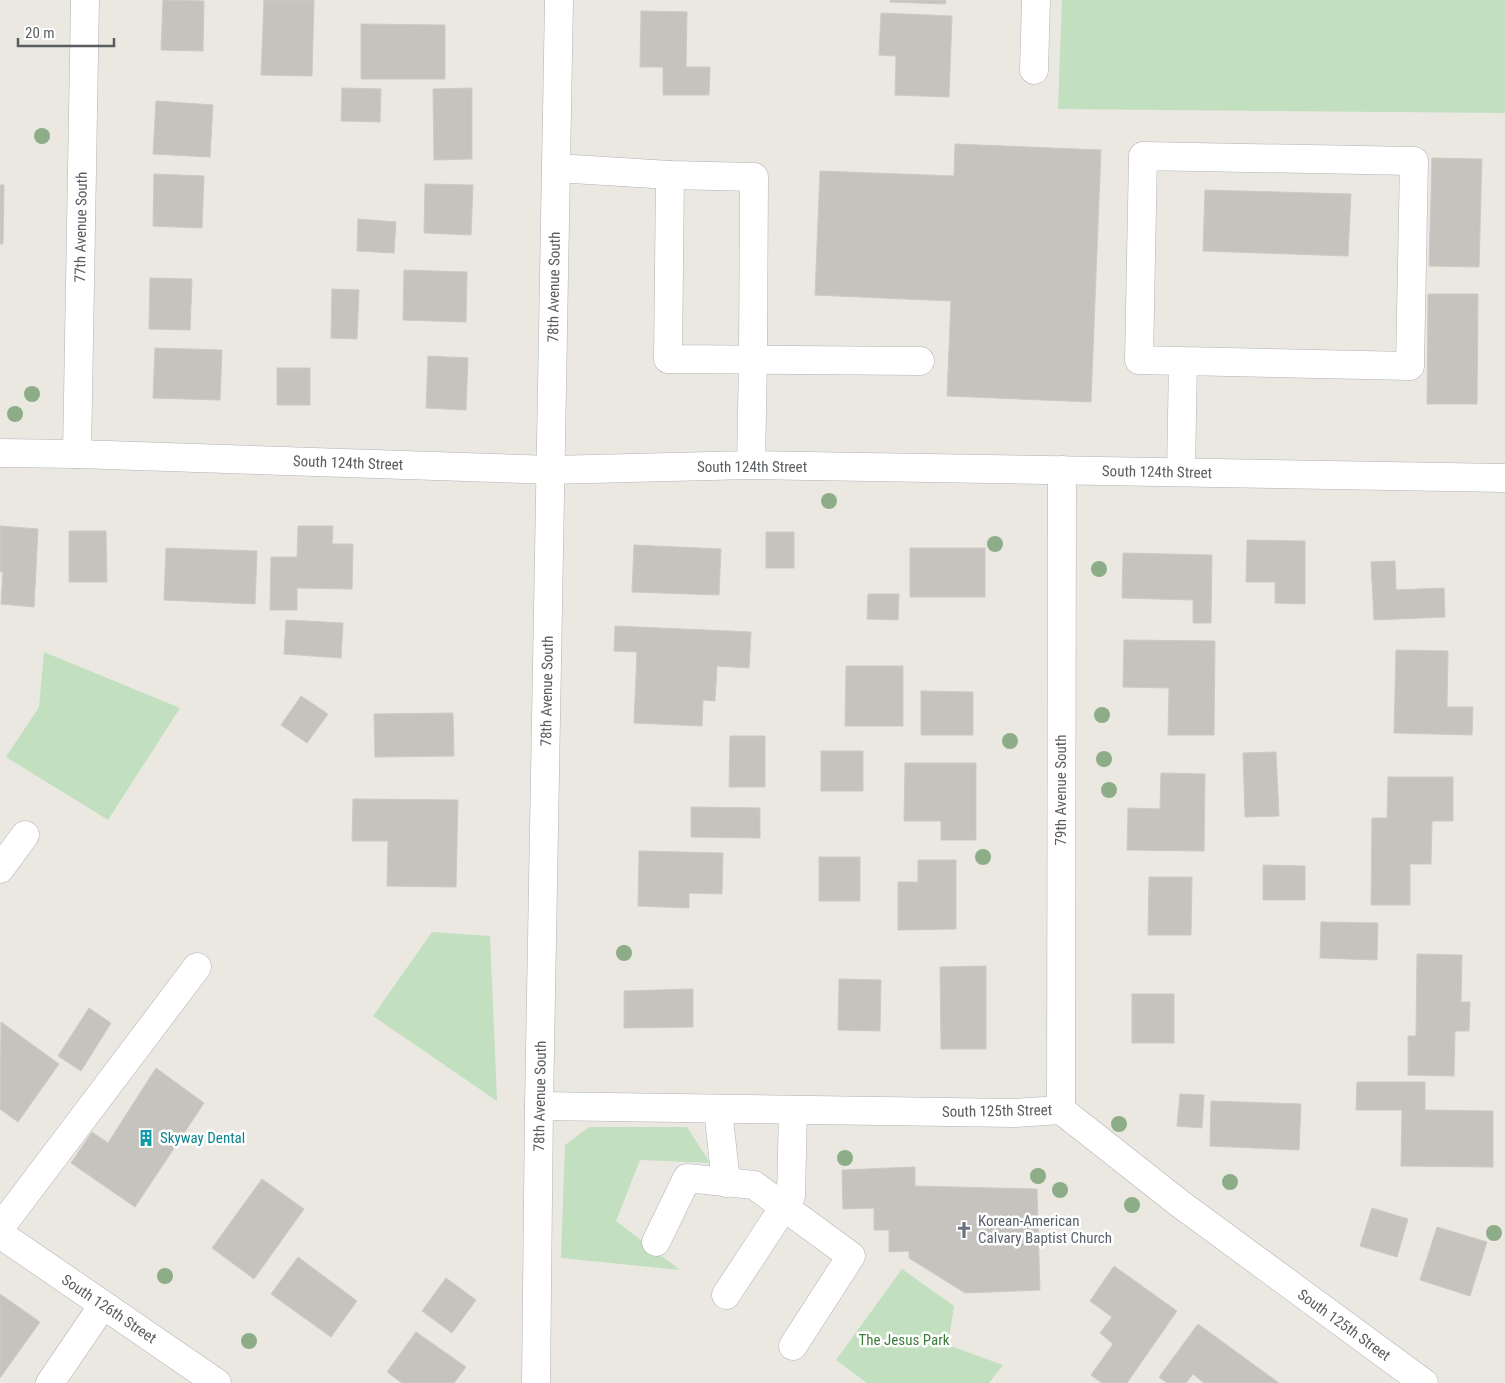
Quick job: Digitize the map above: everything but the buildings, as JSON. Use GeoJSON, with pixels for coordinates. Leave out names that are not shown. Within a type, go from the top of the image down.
{"type":"FeatureCollection","features":[{"type":"Feature","properties":{"kind":"street","name":"77th Avenue South"},"geometry":{"type":"LineString","coordinates":[[77,454],[85,0]]}},
{"type":"Feature","properties":{"kind":"street","name":"78th Avenue South"},"geometry":{"type":"LineString","coordinates":[[536,1383],[539,1106],[559,0]]}},
{"type":"Feature","properties":{"kind":"street"},"geometry":{"type":"LineString","coordinates":[[1034,70],[1036,0]]}},
{"type":"Feature","properties":{"kind":"street"},"geometry":{"type":"LineString","coordinates":[[1143,156],[1414,161],[1410,366],[1184,361],[1139,360],[1143,156]]}},
{"type":"Feature","properties":{"kind":"street"},"geometry":{"type":"LineString","coordinates":[[556,168],[670,175],[754,177],[751,465]]}},
{"type":"Feature","properties":{"kind":"street"},"geometry":{"type":"LineString","coordinates":[[670,175],[668,359],[920,361]]}},
{"type":"Feature","properties":{"kind":"street"},"geometry":{"type":"LineString","coordinates":[[1181,472],[1184,361]]}},
{"type":"Feature","properties":{"kind":"street","name":"South 124th Street"},"geometry":{"type":"LineString","coordinates":[[0,453],[551,470],[751,465],[1505,478]]}},
{"type":"Feature","properties":{"kind":"street","name":"79th Avenue South"},"geometry":{"type":"LineString","coordinates":[[1061,1110],[1062,470]]}},
{"type":"Feature","properties":{"kind":"street"},"geometry":{"type":"LineString","coordinates":[[0,869],[25,835]]}},
{"type":"Feature","properties":{"kind":"street"},"geometry":{"type":"LineString","coordinates":[[0,1228],[197,967]]}},
{"type":"Feature","properties":{"kind":"street","name":"South 125th Street"},"geometry":{"type":"LineString","coordinates":[[539,1106],[1014,1113],[1061,1110],[1179,1204],[1424,1383]]}},
{"type":"Feature","properties":{"kind":"street"},"geometry":{"type":"LineString","coordinates":[[718,1109],[726,1183]]}},
{"type":"Feature","properties":{"kind":"street"},"geometry":{"type":"LineString","coordinates":[[726,1295],[785,1208],[791,1196],[793,1110]]}},
{"type":"Feature","properties":{"kind":"street"},"geometry":{"type":"LineString","coordinates":[[656,1242],[686,1178],[754,1185],[852,1256],[793,1346]]}},
{"type":"Feature","properties":{"kind":"street","name":"South 126th Street"},"geometry":{"type":"LineString","coordinates":[[0,1234],[217,1383]]}},
{"type":"Feature","properties":{"kind":"street"},"geometry":{"type":"LineString","coordinates":[[50,1383],[103,1305]]}},
{"type":"Feature","properties":{"kind":"green space"},"geometry":{"type":"Polygon","coordinates":[[[1062,0],[1505,0],[1505,113],[1058,109],[1062,0]]]}},
{"type":"Feature","properties":{"kind":"green space"},"geometry":{"type":"Polygon","coordinates":[[[44,652],[180,708],[108,820],[6,757],[39,707],[44,652]]]}},
{"type":"Feature","properties":{"kind":"green space"},"geometry":{"type":"Polygon","coordinates":[[[432,932],[490,936],[497,1101],[373,1016],[432,932]]]}},
{"type":"Feature","properties":{"kind":"green space"},"geometry":{"type":"Polygon","coordinates":[[[589,1127],[687,1127],[710,1163],[640,1160],[616,1221],[680,1270],[561,1258],[565,1145],[589,1127]]]}},
{"type":"Feature","properties":{"kind":"green space","name":"The Jesus Park"},"geometry":{"type":"Polygon","coordinates":[[[902,1269],[954,1306],[948,1345],[1003,1365],[989,1383],[867,1383],[836,1360],[902,1269]]]}},
{"type":"Feature","properties":{"kind":"place","name":"Skyway Dental"},"geometry":{"type":"Point","coordinates":[146,1138]}},
{"type":"Feature","properties":{"kind":"place","name":"Korean-American Calvary Baptist Church"},"geometry":{"type":"Point","coordinates":[964,1230]}}]}
